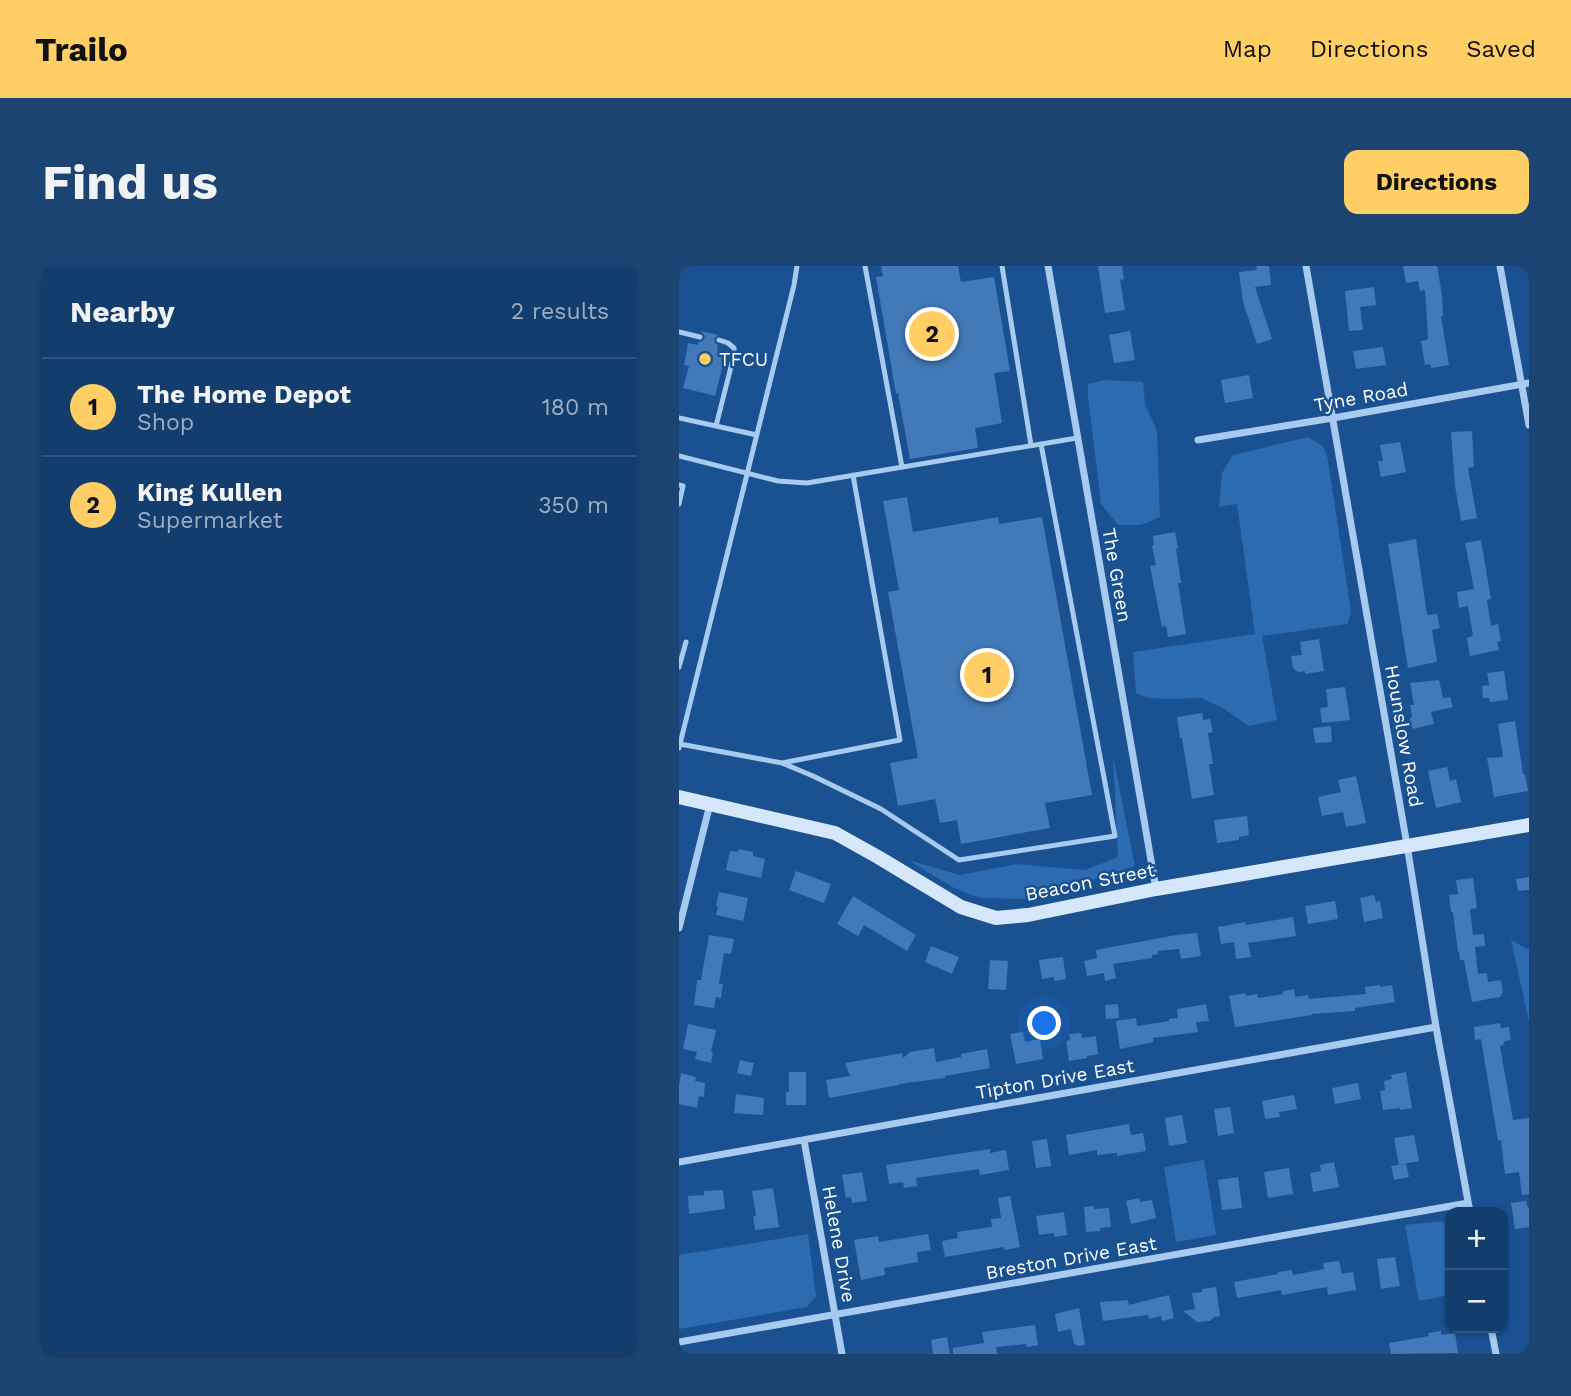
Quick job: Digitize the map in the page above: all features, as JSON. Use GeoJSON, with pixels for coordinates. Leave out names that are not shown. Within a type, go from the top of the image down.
{"type":"FeatureCollection","features":[{"type":"Feature","properties":{"kind":"street","name":"The Green"},"geometry":{"type":"LineString","coordinates":[[1048,266],[1156,889]]}},
{"type":"Feature","properties":{"kind":"street","name":"Hounslow Road"},"geometry":{"type":"LineString","coordinates":[[1306,266],[1469,1207]]}},
{"type":"Feature","properties":{"kind":"street"},"geometry":{"type":"LineString","coordinates":[[1500,266],[1525,384],[1529,425]]}},
{"type":"Feature","properties":{"kind":"street","name":"Tyne Road"},"geometry":{"type":"LineString","coordinates":[[1198,440],[1525,384]]}},
{"type":"Feature","properties":{"kind":"street","name":"Beacon Street"},"geometry":{"type":"LineString","coordinates":[[679,797],[835,833],[961,907],[996,918],[1028,915],[1156,889],[1529,825]]}},
{"type":"Feature","properties":{"kind":"street"},"geometry":{"type":"LineString","coordinates":[[679,928],[710,804]]}},
{"type":"Feature","properties":{"kind":"street","name":"Tipton Drive East"},"geometry":{"type":"LineString","coordinates":[[679,1162],[1436,1027]]}},
{"type":"Feature","properties":{"kind":"street","name":"Helene Drive"},"geometry":{"type":"LineString","coordinates":[[804,1140],[842,1354]]}},
{"type":"Feature","properties":{"kind":"street","name":"Breston Drive East"},"geometry":{"type":"LineString","coordinates":[[679,1342],[1445,1212]]}},
{"type":"Feature","properties":{"kind":"street"},"geometry":{"type":"LineString","coordinates":[[1492,1333],[1496,1354]]}},
{"type":"Feature","properties":{"kind":"lane"},"geometry":{"type":"LineString","coordinates":[[797,266],[680,746],[782,763],[881,809],[959,860],[1115,836],[1041,444]]}},
{"type":"Feature","properties":{"kind":"lane"},"geometry":{"type":"LineString","coordinates":[[865,266],[902,467]]}},
{"type":"Feature","properties":{"kind":"lane"},"geometry":{"type":"LineString","coordinates":[[1002,266],[1031,445]]}},
{"type":"Feature","properties":{"kind":"lane"},"geometry":{"type":"LineString","coordinates":[[679,332],[700,337]]}},
{"type":"Feature","properties":{"kind":"lane"},"geometry":{"type":"LineString","coordinates":[[716,426],[734,355],[734,348],[719,340]]}},
{"type":"Feature","properties":{"kind":"lane"},"geometry":{"type":"LineString","coordinates":[[679,418],[757,435]]}},
{"type":"Feature","properties":{"kind":"lane"},"geometry":{"type":"LineString","coordinates":[[679,456],[778,481],[807,483],[1077,438]]}},
{"type":"Feature","properties":{"kind":"lane"},"geometry":{"type":"LineString","coordinates":[[782,763],[899,740],[853,475]]}},
{"type":"Feature","properties":{"kind":"lane"},"geometry":{"type":"LineString","coordinates":[[679,504],[681,485]]}},
{"type":"Feature","properties":{"kind":"lane"},"geometry":{"type":"LineString","coordinates":[[679,667],[686,642]]}},
{"type":"Feature","properties":{"kind":"shaded area"},"geometry":{"type":"Polygon","coordinates":[[[1105,380],[1143,382],[1145,404],[1157,431],[1160,517],[1141,525],[1118,525],[1101,504],[1088,384],[1105,380]]]}},
{"type":"Feature","properties":{"kind":"shaded area"},"geometry":{"type":"Polygon","coordinates":[[[1308,437],[1323,446],[1327,455],[1351,611],[1348,624],[1262,636],[1277,720],[1249,726],[1221,707],[1201,698],[1148,698],[1136,693],[1133,652],[1255,634],[1237,504],[1219,507],[1222,473],[1233,455],[1308,437]]]}},
{"type":"Feature","properties":{"kind":"shaded area"},"geometry":{"type":"Polygon","coordinates":[[[1113,756],[1135,866],[1032,899],[980,898],[952,887],[908,860],[960,875],[1017,864],[1085,870],[1118,857],[1113,756]]]}},
{"type":"Feature","properties":{"kind":"shaded area"},"geometry":{"type":"Polygon","coordinates":[[[1511,940],[1529,950],[1529,1022],[1511,940]]]}},
{"type":"Feature","properties":{"kind":"shaded area"},"geometry":{"type":"Polygon","coordinates":[[[1204,1160],[1216,1235],[1176,1242],[1164,1167],[1204,1160]]]}},
{"type":"Feature","properties":{"kind":"shaded area"},"geometry":{"type":"Polygon","coordinates":[[[1445,1223],[1445,1296],[1419,1301],[1405,1225],[1445,1223]]]}},
{"type":"Feature","properties":{"kind":"shaded area"},"geometry":{"type":"Polygon","coordinates":[[[808,1234],[816,1296],[807,1307],[679,1329],[679,1255],[808,1234]]]}},
{"type":"Feature","properties":{"kind":"building"},"geometry":{"type":"Polygon","coordinates":[[[881,266],[958,266],[961,282],[994,277],[1010,371],[994,373],[1002,423],[975,428],[978,448],[910,459],[876,277],[883,276],[881,266]]]}},
{"type":"Feature","properties":{"kind":"building"},"geometry":{"type":"Polygon","coordinates":[[[1098,266],[1122,266],[1124,279],[1120,280],[1125,310],[1105,313],[1098,266]]]}},
{"type":"Feature","properties":{"kind":"building"},"geometry":{"type":"Polygon","coordinates":[[[1256,266],[1269,266],[1271,285],[1255,287],[1272,339],[1257,344],[1243,302],[1239,272],[1257,270],[1256,266]]]}},
{"type":"Feature","properties":{"kind":"building"},"geometry":{"type":"Polygon","coordinates":[[[1403,266],[1437,266],[1449,365],[1431,368],[1430,364],[1425,365],[1421,341],[1427,340],[1428,337],[1425,290],[1420,291],[1418,281],[1406,283],[1403,266]]]}},
{"type":"Feature","properties":{"kind":"building"},"geometry":{"type":"Polygon","coordinates":[[[1374,287],[1376,305],[1360,307],[1363,330],[1349,331],[1345,291],[1374,287]]]}},
{"type":"Feature","properties":{"kind":"building","name":"TFCU"},"geometry":{"type":"Polygon","coordinates":[[[701,331],[718,335],[714,339],[718,345],[717,350],[726,353],[715,396],[683,388],[689,366],[684,365],[688,343],[698,345],[698,342],[703,341],[705,336],[701,331]]]}},
{"type":"Feature","properties":{"kind":"building"},"geometry":{"type":"Polygon","coordinates":[[[1130,331],[1135,360],[1114,363],[1109,335],[1130,331]]]}},
{"type":"Feature","properties":{"kind":"building"},"geometry":{"type":"Polygon","coordinates":[[[1383,347],[1386,365],[1356,369],[1353,351],[1383,347]]]}},
{"type":"Feature","properties":{"kind":"building"},"geometry":{"type":"Polygon","coordinates":[[[1249,375],[1253,398],[1225,403],[1221,380],[1249,375]]]}},
{"type":"Feature","properties":{"kind":"building"},"geometry":{"type":"Polygon","coordinates":[[[1472,431],[1474,467],[1468,468],[1477,518],[1461,521],[1451,432],[1472,431]]]}},
{"type":"Feature","properties":{"kind":"building"},"geometry":{"type":"Polygon","coordinates":[[[1400,442],[1406,472],[1381,477],[1378,461],[1383,461],[1380,445],[1400,442]]]}},
{"type":"Feature","properties":{"kind":"building"},"geometry":{"type":"Polygon","coordinates":[[[907,497],[913,532],[998,517],[999,524],[1042,517],[1092,795],[1045,803],[1050,828],[961,844],[957,820],[940,823],[935,799],[898,806],[890,763],[918,758],[888,592],[899,590],[883,501],[907,497]]]}},
{"type":"Feature","properties":{"kind":"building"},"geometry":{"type":"Polygon","coordinates":[[[1175,532],[1181,583],[1178,583],[1186,634],[1168,637],[1166,626],[1162,627],[1150,566],[1156,565],[1153,536],[1175,532]]]}},
{"type":"Feature","properties":{"kind":"building"},"geometry":{"type":"Polygon","coordinates":[[[1416,539],[1427,615],[1437,614],[1440,628],[1432,630],[1437,661],[1408,668],[1388,544],[1416,539]]]}},
{"type":"Feature","properties":{"kind":"building"},"geometry":{"type":"Polygon","coordinates":[[[1481,540],[1491,599],[1487,600],[1491,626],[1498,624],[1501,641],[1497,642],[1499,650],[1470,656],[1467,638],[1473,636],[1468,606],[1459,608],[1457,592],[1474,589],[1465,543],[1481,540]]]}},
{"type":"Feature","properties":{"kind":"building"},"geometry":{"type":"Polygon","coordinates":[[[1319,639],[1324,671],[1305,674],[1305,671],[1298,672],[1293,668],[1291,656],[1302,655],[1300,642],[1319,639]]]}},
{"type":"Feature","properties":{"kind":"building"},"geometry":{"type":"Polygon","coordinates":[[[1504,671],[1508,700],[1490,702],[1489,698],[1483,698],[1482,686],[1489,685],[1487,673],[1504,671]]]}},
{"type":"Feature","properties":{"kind":"building"},"geometry":{"type":"Polygon","coordinates":[[[1439,680],[1443,698],[1450,697],[1453,707],[1431,712],[1434,724],[1412,729],[1410,705],[1414,705],[1410,683],[1439,680]]]}},
{"type":"Feature","properties":{"kind":"building"},"geometry":{"type":"Polygon","coordinates":[[[1345,687],[1350,720],[1322,723],[1320,708],[1328,707],[1326,689],[1345,687]]]}},
{"type":"Feature","properties":{"kind":"building"},"geometry":{"type":"Polygon","coordinates":[[[1202,713],[1203,720],[1210,719],[1213,732],[1208,733],[1214,795],[1192,799],[1177,717],[1202,713]]]}},
{"type":"Feature","properties":{"kind":"building"},"geometry":{"type":"Polygon","coordinates":[[[1515,721],[1528,791],[1494,797],[1487,758],[1503,757],[1498,724],[1515,721]]]}},
{"type":"Feature","properties":{"kind":"building"},"geometry":{"type":"Polygon","coordinates":[[[1331,726],[1332,742],[1315,743],[1313,728],[1331,726]]]}},
{"type":"Feature","properties":{"kind":"building"},"geometry":{"type":"Polygon","coordinates":[[[1447,767],[1450,781],[1456,779],[1461,802],[1436,808],[1428,771],[1447,767]]]}},
{"type":"Feature","properties":{"kind":"building"},"geometry":{"type":"Polygon","coordinates":[[[1356,776],[1366,823],[1346,827],[1343,812],[1322,816],[1318,797],[1341,792],[1338,780],[1356,776]]]}},
{"type":"Feature","properties":{"kind":"building"},"geometry":{"type":"Polygon","coordinates":[[[1247,816],[1249,835],[1239,837],[1239,840],[1217,843],[1214,820],[1247,816]]]}},
{"type":"Feature","properties":{"kind":"building"},"geometry":{"type":"Polygon","coordinates":[[[739,849],[753,852],[753,856],[765,859],[761,878],[726,870],[730,851],[738,852],[739,849]]]}},
{"type":"Feature","properties":{"kind":"building"},"geometry":{"type":"Polygon","coordinates":[[[796,871],[831,884],[824,903],[789,890],[796,871]]]}},
{"type":"Feature","properties":{"kind":"building"},"geometry":{"type":"Polygon","coordinates":[[[1529,877],[1529,890],[1518,891],[1516,879],[1529,877]]]}},
{"type":"Feature","properties":{"kind":"building"},"geometry":{"type":"Polygon","coordinates":[[[1473,878],[1477,908],[1470,909],[1473,935],[1484,934],[1485,946],[1475,947],[1478,974],[1487,973],[1488,982],[1501,980],[1503,992],[1500,997],[1472,1002],[1464,960],[1460,960],[1458,952],[1449,895],[1458,894],[1456,880],[1473,878]]]}},
{"type":"Feature","properties":{"kind":"building"},"geometry":{"type":"Polygon","coordinates":[[[719,892],[748,898],[743,921],[716,915],[719,892]]]}},
{"type":"Feature","properties":{"kind":"building"},"geometry":{"type":"Polygon","coordinates":[[[1374,895],[1376,902],[1380,901],[1383,918],[1364,922],[1360,898],[1374,895]]]}},
{"type":"Feature","properties":{"kind":"building"},"geometry":{"type":"Polygon","coordinates":[[[853,896],[916,935],[907,951],[864,925],[858,936],[837,924],[853,896]]]}},
{"type":"Feature","properties":{"kind":"building"},"geometry":{"type":"Polygon","coordinates":[[[1335,901],[1338,919],[1308,924],[1305,906],[1335,901]]]}},
{"type":"Feature","properties":{"kind":"building"},"geometry":{"type":"Polygon","coordinates":[[[1293,917],[1296,936],[1248,943],[1251,957],[1236,959],[1234,942],[1221,944],[1218,927],[1293,917]]]}},
{"type":"Feature","properties":{"kind":"building"},"geometry":{"type":"Polygon","coordinates":[[[1197,933],[1201,956],[1181,959],[1179,949],[1158,951],[1152,958],[1113,964],[1116,978],[1105,981],[1104,973],[1087,976],[1084,961],[1097,958],[1096,950],[1197,933]]]}},
{"type":"Feature","properties":{"kind":"building"},"geometry":{"type":"Polygon","coordinates":[[[709,935],[734,939],[731,954],[724,953],[719,984],[723,984],[721,998],[716,997],[714,1008],[694,1005],[697,980],[701,980],[709,935]]]}},
{"type":"Feature","properties":{"kind":"building"},"geometry":{"type":"Polygon","coordinates":[[[931,946],[959,957],[952,974],[925,962],[931,946]]]}},
{"type":"Feature","properties":{"kind":"building"},"geometry":{"type":"Polygon","coordinates":[[[1063,957],[1066,979],[1042,979],[1039,960],[1063,957]]]}},
{"type":"Feature","properties":{"kind":"building"},"geometry":{"type":"Polygon","coordinates":[[[990,960],[1008,961],[1006,990],[988,989],[990,960]]]}},
{"type":"Feature","properties":{"kind":"building"},"geometry":{"type":"Polygon","coordinates":[[[1392,985],[1395,1002],[1355,1008],[1355,1011],[1311,1014],[1235,1027],[1229,996],[1245,993],[1246,996],[1257,994],[1258,998],[1283,994],[1283,991],[1294,989],[1295,997],[1308,995],[1309,999],[1366,994],[1365,987],[1392,985]]]}},
{"type":"Feature","properties":{"kind":"building"},"geometry":{"type":"Polygon","coordinates":[[[1118,1004],[1119,1018],[1106,1019],[1105,1005],[1118,1004]]]}},
{"type":"Feature","properties":{"kind":"building"},"geometry":{"type":"Polygon","coordinates":[[[1206,1004],[1209,1021],[1196,1022],[1198,1032],[1153,1038],[1153,1042],[1120,1049],[1116,1021],[1136,1018],[1137,1026],[1169,1021],[1178,1018],[1177,1009],[1206,1004]]]}},
{"type":"Feature","properties":{"kind":"building"},"geometry":{"type":"Polygon","coordinates":[[[1500,1023],[1501,1028],[1509,1027],[1511,1040],[1500,1046],[1513,1120],[1529,1118],[1529,1194],[1522,1195],[1519,1172],[1505,1174],[1481,1039],[1475,1040],[1474,1027],[1500,1023]]]}},
{"type":"Feature","properties":{"kind":"building"},"geometry":{"type":"Polygon","coordinates":[[[688,1024],[716,1030],[711,1063],[695,1059],[697,1052],[683,1049],[688,1024]]]}},
{"type":"Feature","properties":{"kind":"building"},"geometry":{"type":"Polygon","coordinates":[[[1023,1032],[1025,1042],[1040,1039],[1043,1059],[1016,1064],[1010,1034],[1023,1032]]]}},
{"type":"Feature","properties":{"kind":"building"},"geometry":{"type":"Polygon","coordinates":[[[1081,1033],[1082,1038],[1096,1036],[1098,1054],[1069,1061],[1066,1041],[1070,1040],[1069,1034],[1081,1033]]]}},
{"type":"Feature","properties":{"kind":"building"},"geometry":{"type":"Polygon","coordinates":[[[934,1048],[936,1062],[987,1049],[990,1068],[829,1098],[826,1080],[850,1076],[845,1063],[902,1053],[903,1058],[910,1052],[934,1048]]]}},
{"type":"Feature","properties":{"kind":"building"},"geometry":{"type":"Polygon","coordinates":[[[740,1060],[754,1063],[751,1076],[737,1073],[740,1060]]]}},
{"type":"Feature","properties":{"kind":"building"},"geometry":{"type":"Polygon","coordinates":[[[789,1072],[806,1072],[806,1105],[786,1105],[789,1072]]]}},
{"type":"Feature","properties":{"kind":"building"},"geometry":{"type":"Polygon","coordinates":[[[1406,1072],[1412,1108],[1383,1110],[1380,1091],[1385,1090],[1384,1081],[1392,1079],[1391,1075],[1406,1072]]]}},
{"type":"Feature","properties":{"kind":"building"},"geometry":{"type":"Polygon","coordinates":[[[681,1073],[705,1083],[704,1097],[699,1096],[697,1108],[679,1104],[681,1073]]]}},
{"type":"Feature","properties":{"kind":"building"},"geometry":{"type":"Polygon","coordinates":[[[1358,1083],[1361,1099],[1335,1104],[1332,1088],[1358,1083]]]}},
{"type":"Feature","properties":{"kind":"building"},"geometry":{"type":"Polygon","coordinates":[[[736,1094],[764,1098],[763,1115],[734,1113],[736,1094]]]}},
{"type":"Feature","properties":{"kind":"building"},"geometry":{"type":"Polygon","coordinates":[[[1294,1095],[1297,1109],[1279,1112],[1280,1117],[1265,1119],[1262,1101],[1294,1095]]]}},
{"type":"Feature","properties":{"kind":"building"},"geometry":{"type":"Polygon","coordinates":[[[1230,1107],[1234,1133],[1218,1136],[1214,1109],[1230,1107]]]}},
{"type":"Feature","properties":{"kind":"building"},"geometry":{"type":"Polygon","coordinates":[[[1182,1115],[1187,1143],[1169,1146],[1165,1118],[1182,1115]]]}},
{"type":"Feature","properties":{"kind":"building"},"geometry":{"type":"Polygon","coordinates":[[[1129,1124],[1131,1135],[1143,1133],[1146,1151],[1117,1156],[1117,1153],[1097,1155],[1097,1150],[1069,1155],[1066,1135],[1129,1124]]]}},
{"type":"Feature","properties":{"kind":"building"},"geometry":{"type":"Polygon","coordinates":[[[1414,1135],[1419,1161],[1399,1165],[1394,1138],[1414,1135]]]}},
{"type":"Feature","properties":{"kind":"building"},"geometry":{"type":"Polygon","coordinates":[[[1047,1139],[1051,1166],[1036,1168],[1032,1141],[1047,1139]]]}},
{"type":"Feature","properties":{"kind":"building"},"geometry":{"type":"Polygon","coordinates":[[[990,1149],[990,1153],[1006,1150],[1009,1170],[980,1175],[979,1169],[916,1178],[917,1186],[904,1188],[903,1182],[889,1184],[886,1165],[990,1149]]]}},
{"type":"Feature","properties":{"kind":"building"},"geometry":{"type":"Polygon","coordinates":[[[1334,1162],[1339,1187],[1313,1192],[1310,1173],[1321,1171],[1320,1165],[1334,1162]]]}},
{"type":"Feature","properties":{"kind":"building"},"geometry":{"type":"Polygon","coordinates":[[[1406,1164],[1409,1177],[1394,1180],[1391,1166],[1406,1164]]]}},
{"type":"Feature","properties":{"kind":"building"},"geometry":{"type":"Polygon","coordinates":[[[1289,1168],[1293,1194],[1268,1198],[1264,1172],[1289,1168]]]}},
{"type":"Feature","properties":{"kind":"building"},"geometry":{"type":"Polygon","coordinates":[[[862,1172],[867,1201],[852,1203],[851,1197],[846,1198],[842,1175],[862,1172]]]}},
{"type":"Feature","properties":{"kind":"building"},"geometry":{"type":"Polygon","coordinates":[[[1238,1177],[1242,1208],[1222,1210],[1218,1180],[1238,1177]]]}},
{"type":"Feature","properties":{"kind":"building"},"geometry":{"type":"Polygon","coordinates":[[[773,1188],[779,1227],[755,1230],[752,1191],[773,1188]]]}},
{"type":"Feature","properties":{"kind":"building"},"geometry":{"type":"Polygon","coordinates":[[[723,1190],[725,1209],[689,1214],[688,1196],[704,1195],[704,1191],[723,1190]]]}},
{"type":"Feature","properties":{"kind":"building"},"geometry":{"type":"Polygon","coordinates":[[[1010,1196],[1020,1247],[1005,1250],[1004,1247],[945,1257],[942,1241],[958,1238],[957,1232],[992,1227],[991,1219],[1001,1218],[998,1198],[1010,1196]]]}},
{"type":"Feature","properties":{"kind":"building"},"geometry":{"type":"Polygon","coordinates":[[[1139,1198],[1140,1202],[1152,1200],[1156,1218],[1131,1224],[1126,1201],[1139,1198]]]}},
{"type":"Feature","properties":{"kind":"building"},"geometry":{"type":"Polygon","coordinates":[[[1526,1201],[1529,1208],[1529,1227],[1515,1229],[1511,1203],[1526,1201]]]}},
{"type":"Feature","properties":{"kind":"building"},"geometry":{"type":"Polygon","coordinates":[[[1094,1206],[1094,1209],[1109,1208],[1111,1227],[1086,1232],[1084,1207],[1094,1206]]]}},
{"type":"Feature","properties":{"kind":"building"},"geometry":{"type":"Polygon","coordinates":[[[1064,1212],[1067,1235],[1039,1235],[1036,1216],[1064,1212]]]}},
{"type":"Feature","properties":{"kind":"building"},"geometry":{"type":"Polygon","coordinates":[[[928,1234],[931,1250],[917,1252],[918,1262],[884,1268],[885,1275],[861,1280],[854,1240],[878,1236],[879,1242],[928,1234]]]}},
{"type":"Feature","properties":{"kind":"building"},"geometry":{"type":"Polygon","coordinates":[[[1395,1257],[1400,1286],[1381,1289],[1377,1259],[1395,1257]]]}},
{"type":"Feature","properties":{"kind":"building"},"geometry":{"type":"Polygon","coordinates":[[[1339,1261],[1342,1274],[1353,1272],[1356,1290],[1328,1295],[1327,1287],[1282,1295],[1281,1290],[1237,1298],[1234,1282],[1278,1272],[1292,1270],[1293,1275],[1324,1269],[1323,1263],[1339,1261]]]}},
{"type":"Feature","properties":{"kind":"building"},"geometry":{"type":"Polygon","coordinates":[[[1216,1287],[1220,1316],[1210,1321],[1197,1322],[1183,1311],[1195,1309],[1192,1293],[1216,1287]]]}},
{"type":"Feature","properties":{"kind":"building"},"geometry":{"type":"Polygon","coordinates":[[[1169,1295],[1174,1318],[1162,1321],[1161,1316],[1149,1319],[1148,1315],[1103,1321],[1100,1302],[1128,1300],[1129,1305],[1169,1295]]]}},
{"type":"Feature","properties":{"kind":"building"},"geometry":{"type":"Polygon","coordinates":[[[1079,1308],[1085,1345],[1078,1346],[1074,1344],[1071,1329],[1058,1332],[1055,1314],[1079,1308]]]}},
{"type":"Feature","properties":{"kind":"building"},"geometry":{"type":"Polygon","coordinates":[[[1035,1325],[1038,1345],[996,1347],[997,1354],[953,1354],[953,1348],[984,1343],[982,1332],[1035,1325]]]}},
{"type":"Feature","properties":{"kind":"building"},"geometry":{"type":"Polygon","coordinates":[[[1428,1333],[1455,1333],[1458,1353],[1391,1354],[1389,1343],[1429,1336],[1428,1333]]]}},
{"type":"Feature","properties":{"kind":"building"},"geometry":{"type":"Polygon","coordinates":[[[947,1337],[950,1354],[933,1354],[931,1340],[947,1337]]]}},
{"type":"Feature","properties":{"kind":"place","name":"King Kullen"},"geometry":{"type":"Point","coordinates":[932,334]}},
{"type":"Feature","properties":{"kind":"place","name":"TFCU"},"geometry":{"type":"Point","coordinates":[705,359]}},
{"type":"Feature","properties":{"kind":"place","name":"The Home Depot"},"geometry":{"type":"Point","coordinates":[987,675]}}]}
